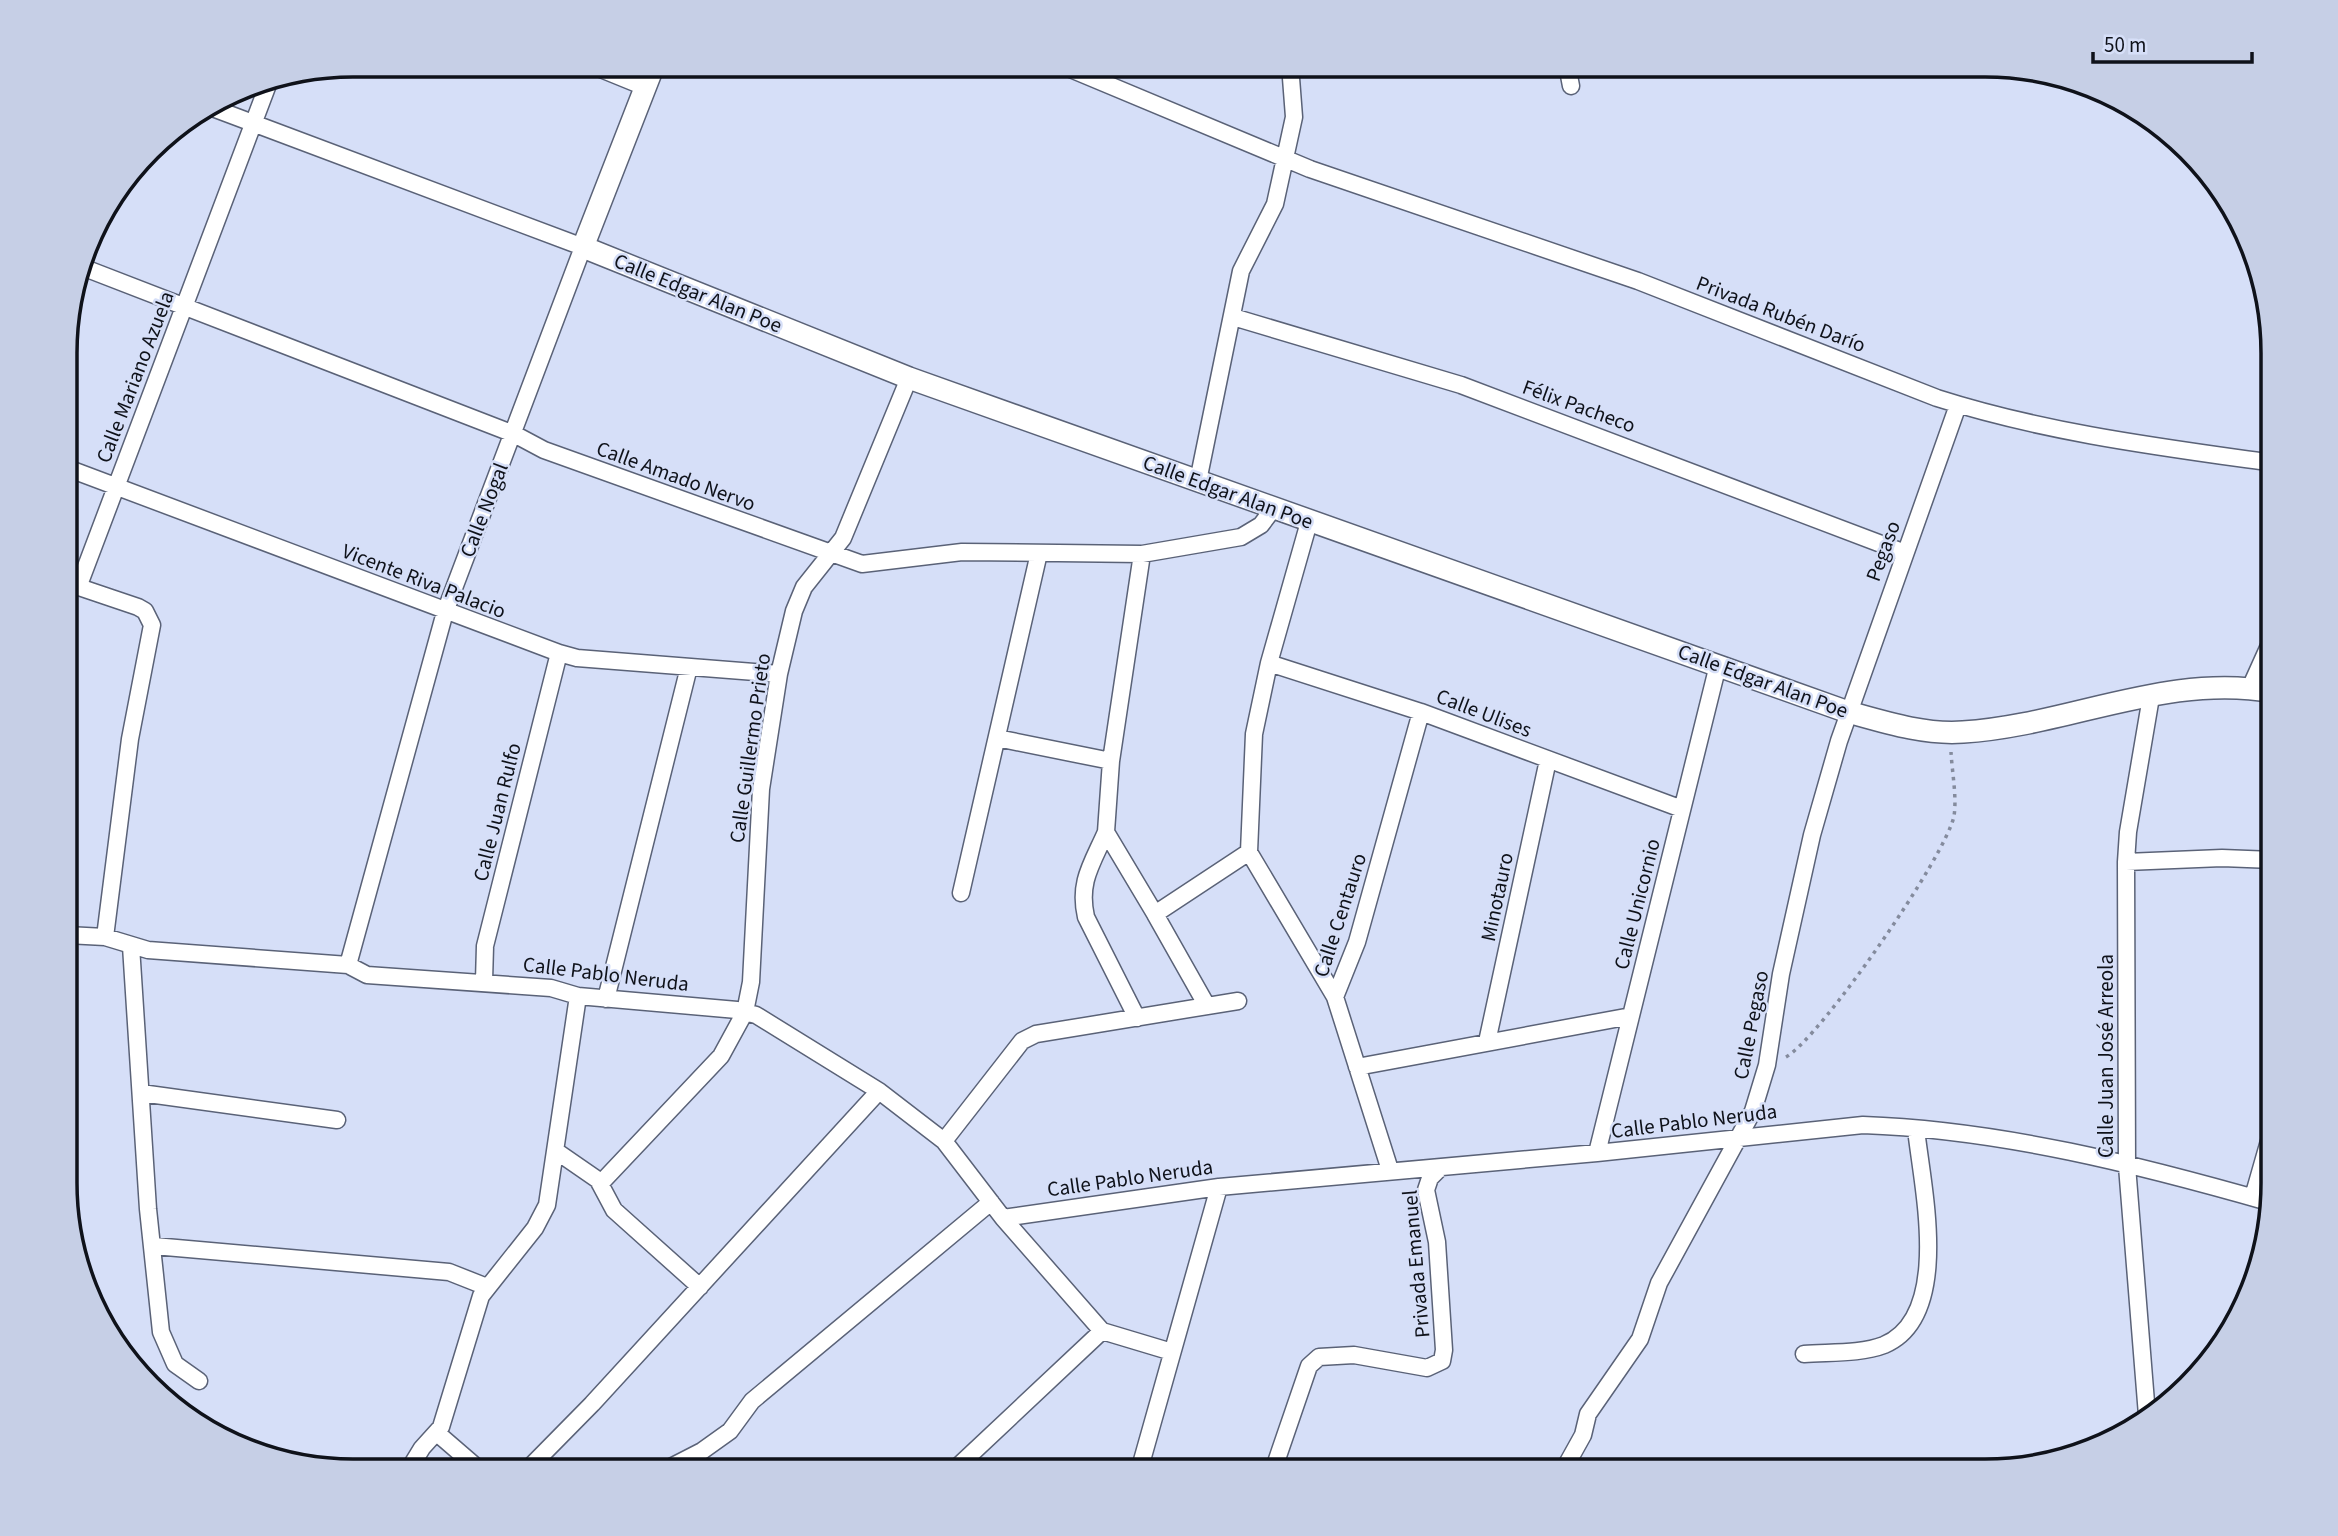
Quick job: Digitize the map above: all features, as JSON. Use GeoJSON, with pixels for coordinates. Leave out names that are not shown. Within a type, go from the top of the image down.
{"type":"FeatureCollection","features":[{"type":"Feature","properties":{"kind":"street"},"geometry":{"type":"LineString","coordinates":[[622,77],[645,86]]}},
{"type":"Feature","properties":{"kind":"street","name":"Calle Nogal"},"geometry":{"type":"LineString","coordinates":[[348,965],[445,612],[649,77]]}},
{"type":"Feature","properties":{"kind":"street","name":"Privada Rubén Darío"},"geometry":{"type":"LineString","coordinates":[[1090,77],[1285,158],[1638,281],[1958,405],[2086,436],[2261,461]]}},
{"type":"Feature","properties":{"kind":"street"},"geometry":{"type":"LineString","coordinates":[[1198,481],[1244,261],[1275,204],[1295,111],[1291,77]]}},
{"type":"Feature","properties":{"kind":"street"},"geometry":{"type":"LineString","coordinates":[[1569,77],[1571,86]]}},
{"type":"Feature","properties":{"kind":"street","name":"Calle Mariano Azuela"},"geometry":{"type":"LineString","coordinates":[[77,575],[115,487],[265,92]]}},
{"type":"Feature","properties":{"kind":"street","name":"Calle Edgar Alan Poe"},"geometry":{"type":"LineString","coordinates":[[220,111],[583,247],[909,378],[1848,712],[1903,726],[1950,733],[1983,730],[2218,686],[2261,690]]}},
{"type":"Feature","properties":{"kind":"street","name":"Calle Amado Nervo"},"geometry":{"type":"LineString","coordinates":[[90,270],[514,434],[544,450],[862,564],[962,552],[1143,554],[1241,537],[1261,525],[1273,509]]}},
{"type":"Feature","properties":{"kind":"street","name":"Félix Pacheco"},"geometry":{"type":"LineString","coordinates":[[1233,317],[1461,385],[1905,553]]}},
{"type":"Feature","properties":{"kind":"street","name":"Calle Guillermo Prieto"},"geometry":{"type":"LineString","coordinates":[[600,1184],[721,1056],[745,1012],[751,982],[761,789],[779,674],[797,600],[843,538],[909,378]]}},
{"type":"Feature","properties":{"kind":"street","name":"Pegaso"},"geometry":{"type":"LineString","coordinates":[[1848,712],[1958,405]]}},
{"type":"Feature","properties":{"kind":"street","name":"Vicente Riva Palacio"},"geometry":{"type":"LineString","coordinates":[[77,472],[559,653],[577,658],[779,674]]}},
{"type":"Feature","properties":{"kind":"street"},"geometry":{"type":"LineString","coordinates":[[1309,522],[1269,663],[1254,734],[1249,852],[1335,997]]}},
{"type":"Feature","properties":{"kind":"street"},"geometry":{"type":"LineString","coordinates":[[961,893],[1040,553]]}},
{"type":"Feature","properties":{"kind":"street"},"geometry":{"type":"LineString","coordinates":[[1137,1018],[1086,917],[1081,890],[1106,832],[1111,761],[1143,554]]}},
{"type":"Feature","properties":{"kind":"street","name":"Calle Mariano Azuela"},"geometry":{"type":"LineString","coordinates":[[77,586],[145,611],[152,634],[130,739],[106,937]]}},
{"type":"Feature","properties":{"kind":"street","name":"Calle Juan Rulfo"},"geometry":{"type":"LineString","coordinates":[[484,981],[485,946],[559,653]]}},
{"type":"Feature","properties":{"kind":"street","name":"Calle Ulises"},"geometry":{"type":"LineString","coordinates":[[1269,663],[1421,712],[1682,809]]}},
{"type":"Feature","properties":{"kind":"street"},"geometry":{"type":"LineString","coordinates":[[2250,688],[2261,664]]}},
{"type":"Feature","properties":{"kind":"street","name":"Calle Unicornio"},"geometry":{"type":"LineString","coordinates":[[1597,1153],[1718,665]]}},
{"type":"Feature","properties":{"kind":"street"},"geometry":{"type":"LineString","coordinates":[[606,999],[689,667]]}},
{"type":"Feature","properties":{"kind":"street","name":"Calle Juan José Arreola"},"geometry":{"type":"LineString","coordinates":[[2151,697],[2128,832],[2126,862],[2127,1166],[2151,1404]]}},
{"type":"Feature","properties":{"kind":"street","name":"Calle Centauro"},"geometry":{"type":"LineString","coordinates":[[1390,1170],[1335,997],[1357,942],[1421,712]]}},
{"type":"Feature","properties":{"kind":"street","name":"Calle Pegaso"},"geometry":{"type":"LineString","coordinates":[[1570,1459],[1583,1435],[1588,1414],[1640,1339],[1659,1283],[1753,1111],[1767,1065],[1781,974],[1812,835],[1848,712]]}},
{"type":"Feature","properties":{"kind":"street"},"geometry":{"type":"LineString","coordinates":[[997,738],[1111,761]]}},
{"type":"Feature","properties":{"kind":"street","name":"Minotauro"},"geometry":{"type":"LineString","coordinates":[[1487,1042],[1548,760]]}},
{"type":"Feature","properties":{"kind":"street"},"geometry":{"type":"LineString","coordinates":[[1106,832],[1207,1006]]}},
{"type":"Feature","properties":{"kind":"street"},"geometry":{"type":"LineString","coordinates":[[1156,914],[1249,852]]}},
{"type":"Feature","properties":{"kind":"street"},"geometry":{"type":"LineString","coordinates":[[2126,862],[2222,858],[2261,860]]}},
{"type":"Feature","properties":{"kind":"street","name":"Calle Pablo Neruda"},"geometry":{"type":"LineString","coordinates":[[77,935],[106,937],[148,950],[348,965],[367,975],[484,981],[551,988],[578,996],[745,1012],[774,1024],[879,1091],[944,1141],[1003,1218],[1219,1186],[1597,1153],[1834,1126],[1916,1129],[2052,1146],[2260,1199]]}},
{"type":"Feature","properties":{"kind":"street"},"geometry":{"type":"LineString","coordinates":[[131,946],[148,1209],[164,1346],[175,1364],[199,1381]]}},
{"type":"Feature","properties":{"kind":"street"},"geometry":{"type":"LineString","coordinates":[[415,1459],[437,1433],[444,1419],[476,1310],[487,1287],[542,1216],[551,1193],[578,996]]}},
{"type":"Feature","properties":{"kind":"street"},"geometry":{"type":"LineString","coordinates":[[944,1141],[1022,1041],[1036,1034],[1238,1001]]}},
{"type":"Feature","properties":{"kind":"street"},"geometry":{"type":"LineString","coordinates":[[1357,1067],[1631,1016]]}},
{"type":"Feature","properties":{"kind":"street"},"geometry":{"type":"LineString","coordinates":[[537,1459],[700,1287],[879,1091]]}},
{"type":"Feature","properties":{"kind":"street"},"geometry":{"type":"LineString","coordinates":[[141,1093],[337,1121]]}},
{"type":"Feature","properties":{"kind":"street"},"geometry":{"type":"LineString","coordinates":[[1804,1354],[1883,1345],[1905,1330],[1917,1313],[1926,1285],[1928,1249],[1916,1129]]}},
{"type":"Feature","properties":{"kind":"street"},"geometry":{"type":"LineString","coordinates":[[556,1151],[600,1184],[614,1210],[700,1287]]}},
{"type":"Feature","properties":{"kind":"street","name":"Privada Emanuel"},"geometry":{"type":"LineString","coordinates":[[1277,1459],[1313,1360],[1327,1354],[1354,1355],[1427,1368],[1442,1361],[1444,1350],[1437,1242],[1426,1190],[1430,1178],[1441,1167]]}},
{"type":"Feature","properties":{"kind":"street"},"geometry":{"type":"LineString","coordinates":[[2253,1197],[2261,1169]]}},
{"type":"Feature","properties":{"kind":"street"},"geometry":{"type":"LineString","coordinates":[[1142,1459],[1219,1186]]}},
{"type":"Feature","properties":{"kind":"street"},"geometry":{"type":"LineString","coordinates":[[686,1459],[730,1431],[752,1401],[991,1202]]}},
{"type":"Feature","properties":{"kind":"street"},"geometry":{"type":"LineString","coordinates":[[1003,1218],[1102,1331],[1172,1352]]}},
{"type":"Feature","properties":{"kind":"street"},"geometry":{"type":"LineString","coordinates":[[154,1246],[449,1272],[487,1287]]}},
{"type":"Feature","properties":{"kind":"street"},"geometry":{"type":"LineString","coordinates":[[966,1459],[1102,1331]]}},
{"type":"Feature","properties":{"kind":"street"},"geometry":{"type":"LineString","coordinates":[[437,1433],[467,1459]]}},
{"type":"Feature","properties":{"kind":"path"},"geometry":{"type":"LineString","coordinates":[[1767,1065],[1790,1055],[1815,1032],[1912,895],[1954,818],[1950,733]]}}]}
